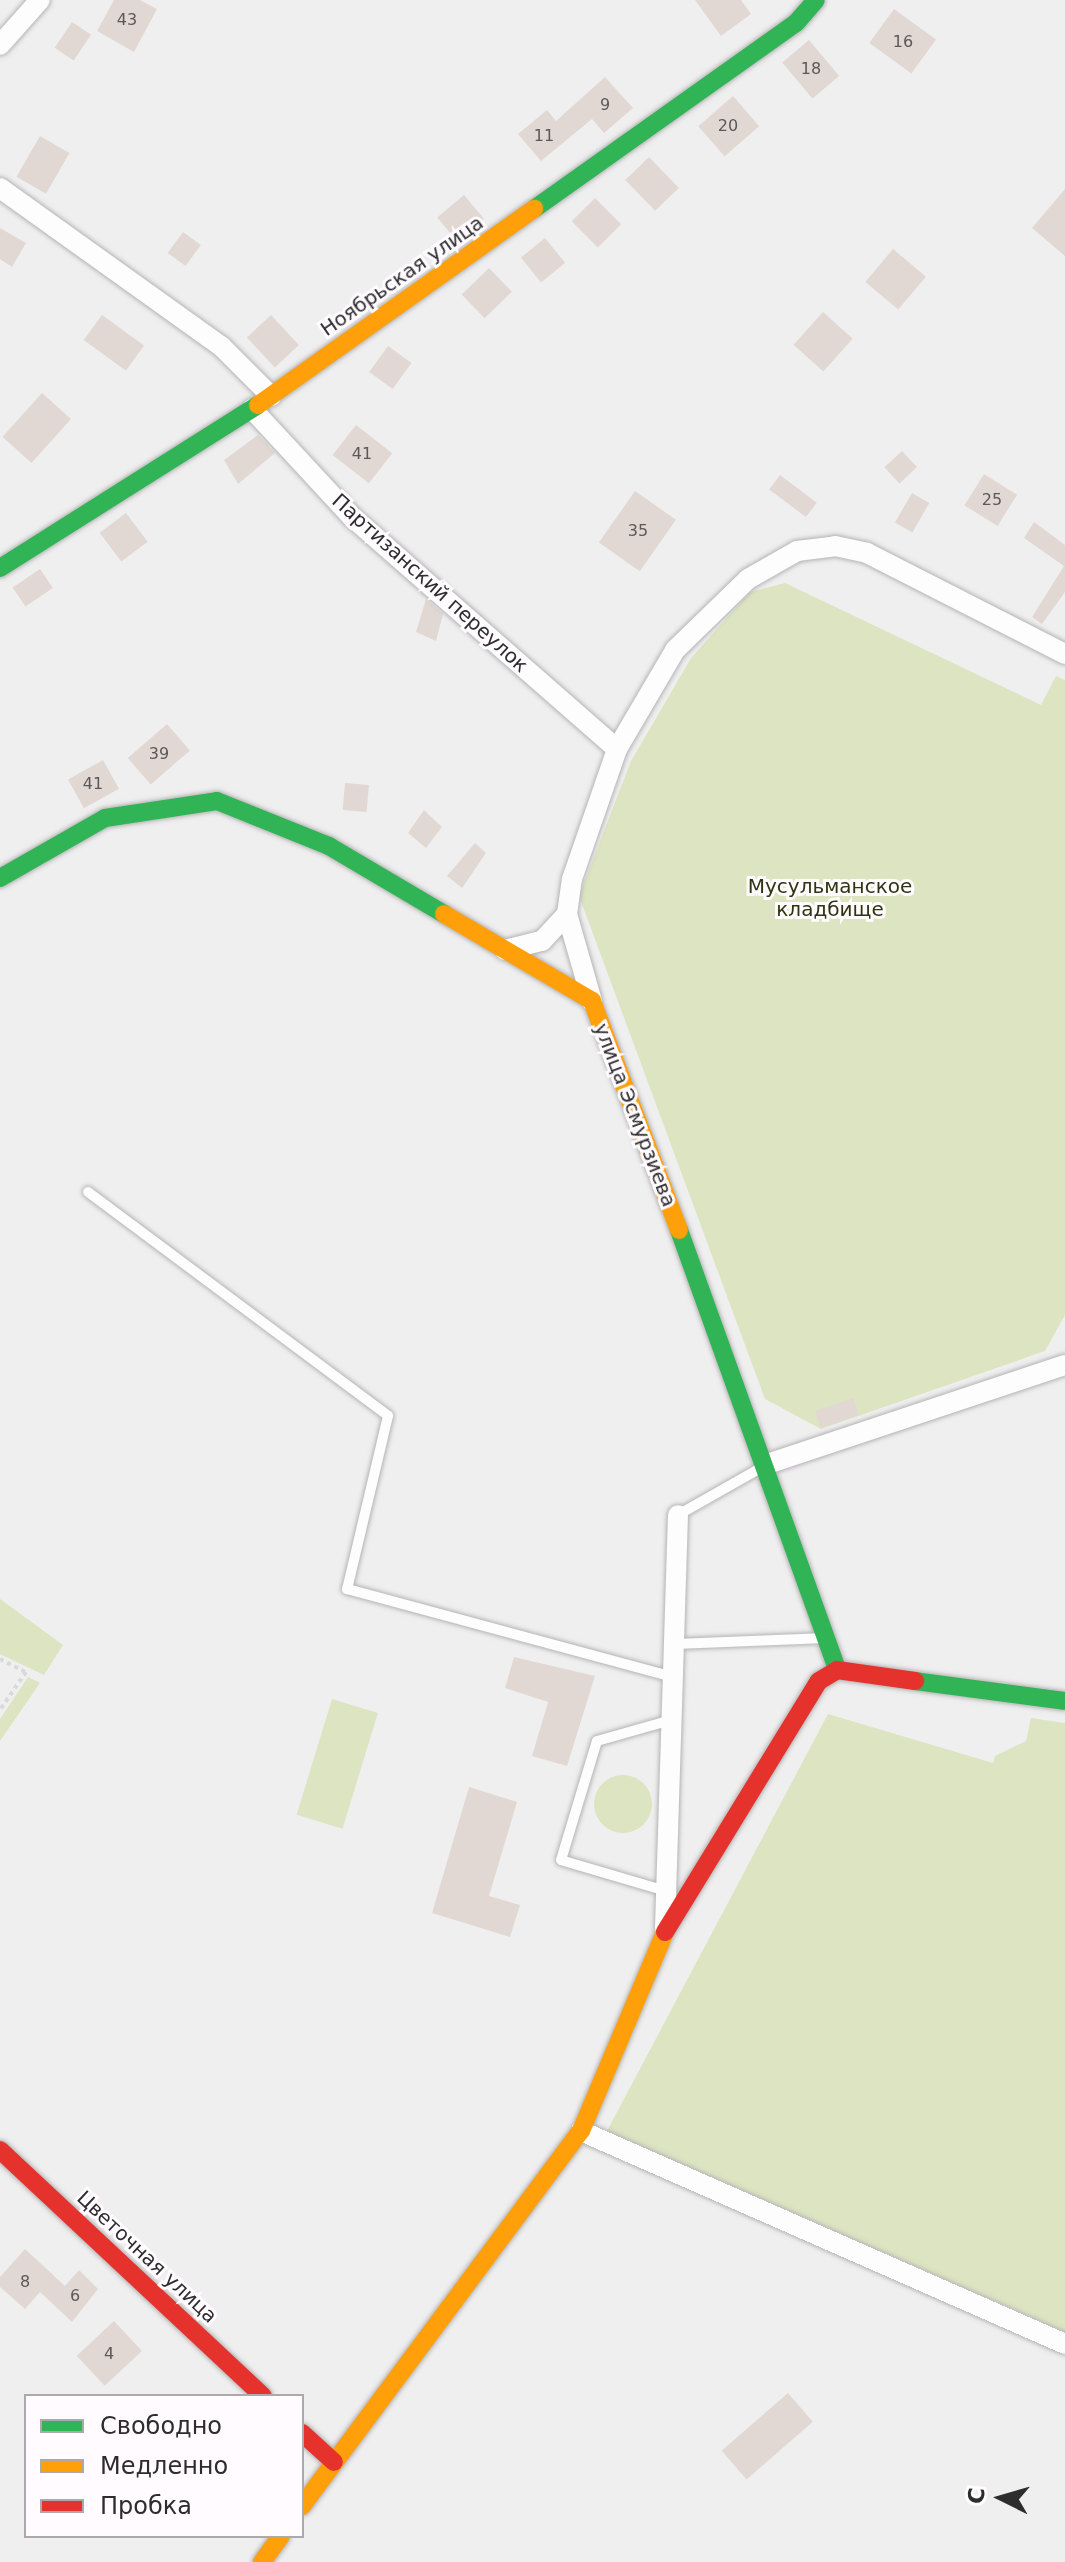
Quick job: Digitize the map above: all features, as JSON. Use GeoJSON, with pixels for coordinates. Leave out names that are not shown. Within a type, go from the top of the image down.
{"type":"FeatureCollection","features":[{"type":"Feature","properties":{"kind":"street","name":"Ноябрьская улица"},"geometry":{"type":"LineString","coordinates":[[0,568],[271,396],[796,23],[816,0]]}},
{"type":"Feature","properties":{"kind":"street"},"geometry":{"type":"LineString","coordinates":[[0,45],[35,2]]}},
{"type":"Feature","properties":{"kind":"street"},"geometry":{"type":"LineString","coordinates":[[0,188],[221,346],[271,396]]}},
{"type":"Feature","properties":{"kind":"street","name":"Партизанский переулок"},"geometry":{"type":"LineString","coordinates":[[252,409],[352,517],[617,749]]}},
{"type":"Feature","properties":{"kind":"street"},"geometry":{"type":"LineString","coordinates":[[592,1001],[567,914],[572,879],[617,749],[675,650],[748,579],[797,551],[835,546],[867,553],[1065,654]]}},
{"type":"Feature","properties":{"kind":"street","name":"улица Эсмурзиева"},"geometry":{"type":"LineString","coordinates":[[0,878],[105,818],[217,801],[329,846],[592,1001],[767,1464],[837,1670]]}},
{"type":"Feature","properties":{"kind":"street"},"geometry":{"type":"LineString","coordinates":[[505,950],[542,941],[567,914]]}},
{"type":"Feature","properties":{"kind":"street"},"geometry":{"type":"LineString","coordinates":[[767,1464],[1065,1365]]}},
{"type":"Feature","properties":{"kind":"street"},"geometry":{"type":"LineString","coordinates":[[665,1932],[678,1515]]}},
{"type":"Feature","properties":{"kind":"street"},"geometry":{"type":"LineString","coordinates":[[304,2503],[581,2131],[665,1932],[819,1681],[837,1670],[1065,1701]]}},
{"type":"Feature","properties":{"kind":"street"},"geometry":{"type":"LineString","coordinates":[[581,2131],[1065,2344]]}},
{"type":"Feature","properties":{"kind":"street","name":"Цветочная улица"},"geometry":{"type":"LineString","coordinates":[[0,2150],[261,2394]]}},
{"type":"Feature","properties":{"kind":"street"},"geometry":{"type":"LineString","coordinates":[[304,2435],[334,2462]]}},
{"type":"Feature","properties":{"kind":"street"},"geometry":{"type":"LineString","coordinates":[[262,2562],[280,2538]]}},
{"type":"Feature","properties":{"kind":"lane"},"geometry":{"type":"LineString","coordinates":[[88,1192],[388,1416],[347,1589],[673,1677]]}},
{"type":"Feature","properties":{"kind":"lane"},"geometry":{"type":"LineString","coordinates":[[678,1515],[767,1464]]}},
{"type":"Feature","properties":{"kind":"lane"},"geometry":{"type":"LineString","coordinates":[[674,1644],[827,1638]]}},
{"type":"Feature","properties":{"kind":"lane"},"geometry":{"type":"LineString","coordinates":[[666,1891],[561,1860],[597,1741],[671,1720]]}},
{"type":"Feature","properties":{"kind":"path"},"geometry":{"type":"LineString","coordinates":[[0,1659],[26,1672],[0,1710]]}},
{"type":"Feature","properties":{"kind":"green space","name":"Мусульманское кладбище"},"geometry":{"type":"Polygon","coordinates":[[[785,583],[1041,705],[1056,676],[1065,680],[1065,1315],[1045,1351],[821,1429],[765,1399],[579,896],[631,761],[691,658],[750,592],[785,583]]]}},
{"type":"Feature","properties":{"kind":"green space"},"geometry":{"type":"Polygon","coordinates":[[[0,1599],[63,1645],[44,1675],[0,1654],[0,1599]]]}},
{"type":"Feature","properties":{"kind":"green space"},"geometry":{"type":"Polygon","coordinates":[[[28,1677],[40,1683],[0,1741],[0,1719],[28,1677]]]}},
{"type":"Feature","properties":{"kind":"green space"},"geometry":{"type":"Polygon","coordinates":[[[332,1699],[378,1713],[343,1829],[297,1815],[332,1699]]]}},
{"type":"Feature","properties":{"kind":"green space"},"geometry":{"type":"Polygon","coordinates":[[[828,1714],[993,1763],[995,1756],[1026,1741],[1031,1718],[1065,1723],[1065,2332],[607,2131],[828,1714]]]}},
{"type":"Feature","properties":{"kind":"green space"},"geometry":{"type":"Polygon","coordinates":[[[623,1775],[634,1777],[643,1784],[650,1793],[650,1815],[643,1824],[634,1831],[623,1833],[612,1831],[603,1824],[596,1815],[594,1804],[596,1793],[603,1784],[612,1777],[623,1775]]]}},
{"type":"Feature","properties":{"kind":"building"},"geometry":{"type":"Polygon","coordinates":[[[114,0],[140,0],[157,9],[134,52],[97,31],[114,0]]]}},
{"type":"Feature","properties":{"kind":"building"},"geometry":{"type":"Polygon","coordinates":[[[695,0],[741,0],[751,14],[721,36],[695,0]]]}},
{"type":"Feature","properties":{"kind":"building"},"geometry":{"type":"Polygon","coordinates":[[[894,9],[936,40],[911,74],[869,43],[894,9]]]}},
{"type":"Feature","properties":{"kind":"building"},"geometry":{"type":"Polygon","coordinates":[[[72,22],[91,35],[74,61],[55,48],[72,22]]]}},
{"type":"Feature","properties":{"kind":"building"},"geometry":{"type":"Polygon","coordinates":[[[809,40],[839,76],[812,99],[782,62],[809,40]]]}},
{"type":"Feature","properties":{"kind":"building"},"geometry":{"type":"Polygon","coordinates":[[[605,77],[633,108],[604,133],[592,119],[541,161],[518,134],[547,110],[556,121],[605,77]]]}},
{"type":"Feature","properties":{"kind":"building"},"geometry":{"type":"Polygon","coordinates":[[[733,96],[759,126],[725,156],[698,126],[733,96]]]}},
{"type":"Feature","properties":{"kind":"building"},"geometry":{"type":"Polygon","coordinates":[[[40,136],[69,153],[46,194],[17,177],[40,136]]]}},
{"type":"Feature","properties":{"kind":"building"},"geometry":{"type":"Polygon","coordinates":[[[649,157],[679,188],[655,211],[625,180],[649,157]]]}},
{"type":"Feature","properties":{"kind":"building"},"geometry":{"type":"Polygon","coordinates":[[[1065,189],[1065,256],[1032,228],[1065,189]]]}},
{"type":"Feature","properties":{"kind":"building"},"geometry":{"type":"Polygon","coordinates":[[[464,195],[484,219],[457,241],[437,217],[464,195]]]}},
{"type":"Feature","properties":{"kind":"building"},"geometry":{"type":"Polygon","coordinates":[[[595,198],[621,224],[598,247],[572,221],[595,198]]]}},
{"type":"Feature","properties":{"kind":"building"},"geometry":{"type":"Polygon","coordinates":[[[0,228],[26,243],[12,267],[0,259],[0,228]]]}},
{"type":"Feature","properties":{"kind":"building"},"geometry":{"type":"Polygon","coordinates":[[[183,232],[201,245],[186,266],[168,253],[183,232]]]}},
{"type":"Feature","properties":{"kind":"building"},"geometry":{"type":"Polygon","coordinates":[[[545,238],[565,263],[541,282],[521,258],[545,238]]]}},
{"type":"Feature","properties":{"kind":"building"},"geometry":{"type":"Polygon","coordinates":[[[893,249],[926,277],[898,310],[865,282],[893,249]]]}},
{"type":"Feature","properties":{"kind":"building"},"geometry":{"type":"Polygon","coordinates":[[[489,268],[512,292],[485,318],[462,294],[489,268]]]}},
{"type":"Feature","properties":{"kind":"building"},"geometry":{"type":"Polygon","coordinates":[[[823,312],[853,339],[823,371],[794,345],[823,312]]]}},
{"type":"Feature","properties":{"kind":"building"},"geometry":{"type":"Polygon","coordinates":[[[102,315],[144,346],[126,371],[84,340],[102,315]]]}},
{"type":"Feature","properties":{"kind":"building"},"geometry":{"type":"Polygon","coordinates":[[[271,315],[299,345],[275,367],[247,338],[271,315]]]}},
{"type":"Feature","properties":{"kind":"building"},"geometry":{"type":"Polygon","coordinates":[[[388,346],[411,363],[393,389],[369,372],[388,346]]]}},
{"type":"Feature","properties":{"kind":"building"},"geometry":{"type":"Polygon","coordinates":[[[42,393],[71,419],[32,463],[3,437],[42,393]]]}},
{"type":"Feature","properties":{"kind":"building"},"geometry":{"type":"Polygon","coordinates":[[[356,425],[392,453],[369,483],[333,455],[356,425]]]}},
{"type":"Feature","properties":{"kind":"building"},"geometry":{"type":"Polygon","coordinates":[[[258,435],[275,453],[238,484],[224,460],[258,435]]]}},
{"type":"Feature","properties":{"kind":"building"},"geometry":{"type":"Polygon","coordinates":[[[902,451],[917,467],[899,483],[884,467],[902,451]]]}},
{"type":"Feature","properties":{"kind":"building"},"geometry":{"type":"Polygon","coordinates":[[[984,474],[1017,495],[997,526],[964,505],[984,474]]]}},
{"type":"Feature","properties":{"kind":"building"},"geometry":{"type":"Polygon","coordinates":[[[780,475],[817,503],[806,517],[769,489],[780,475]]]}},
{"type":"Feature","properties":{"kind":"building"},"geometry":{"type":"Polygon","coordinates":[[[635,491],[676,520],[640,571],[599,543],[635,491]]]}},
{"type":"Feature","properties":{"kind":"building"},"geometry":{"type":"Polygon","coordinates":[[[912,493],[929,503],[912,532],[895,522],[912,493]]]}},
{"type":"Feature","properties":{"kind":"building"},"geometry":{"type":"Polygon","coordinates":[[[126,513],[148,542],[121,562],[100,533],[126,513]]]}},
{"type":"Feature","properties":{"kind":"building"},"geometry":{"type":"Polygon","coordinates":[[[1034,522],[1065,545],[1065,592],[1042,624],[1032,617],[1064,566],[1024,538],[1034,522]]]}},
{"type":"Feature","properties":{"kind":"building"},"geometry":{"type":"Polygon","coordinates":[[[40,569],[53,588],[26,607],[13,587],[40,569]]]}},
{"type":"Feature","properties":{"kind":"building"},"geometry":{"type":"Polygon","coordinates":[[[426,599],[443,614],[436,641],[416,632],[426,599]]]}},
{"type":"Feature","properties":{"kind":"building"},"geometry":{"type":"Polygon","coordinates":[[[167,724],[190,750],[151,785],[128,758],[167,724]]]}},
{"type":"Feature","properties":{"kind":"building"},"geometry":{"type":"Polygon","coordinates":[[[103,760],[119,789],[84,808],[68,779],[103,760]]]}},
{"type":"Feature","properties":{"kind":"building"},"geometry":{"type":"Polygon","coordinates":[[[345,783],[369,785],[367,812],[343,810],[345,783]]]}},
{"type":"Feature","properties":{"kind":"building"},"geometry":{"type":"Polygon","coordinates":[[[424,810],[442,827],[426,848],[408,833],[424,810]]]}},
{"type":"Feature","properties":{"kind":"building"},"geometry":{"type":"Polygon","coordinates":[[[475,843],[486,853],[462,888],[447,876],[475,843]]]}},
{"type":"Feature","properties":{"kind":"building"},"geometry":{"type":"Polygon","coordinates":[[[853,1398],[859,1415],[821,1428],[815,1411],[853,1398]]]}},
{"type":"Feature","properties":{"kind":"building"},"geometry":{"type":"Polygon","coordinates":[[[514,1657],[595,1676],[567,1766],[532,1756],[548,1702],[505,1688],[514,1657]]]}},
{"type":"Feature","properties":{"kind":"building"},"geometry":{"type":"Polygon","coordinates":[[[469,1787],[517,1802],[489,1896],[520,1905],[510,1937],[432,1913],[469,1787]]]}},
{"type":"Feature","properties":{"kind":"building"},"geometry":{"type":"Polygon","coordinates":[[[25,2249],[65,2286],[79,2270],[98,2289],[72,2322],[40,2292],[25,2309],[0,2287],[0,2277],[25,2249]]]}},
{"type":"Feature","properties":{"kind":"building"},"geometry":{"type":"Polygon","coordinates":[[[114,2321],[142,2351],[105,2386],[77,2356],[114,2321]]]}},
{"type":"Feature","properties":{"kind":"building"},"geometry":{"type":"Polygon","coordinates":[[[788,2393],[813,2422],[747,2479],[722,2451],[788,2393]]]}},
{"type":"Feature","properties":{"kind":"traffic: fast"},"geometry":{"type":"LineString","coordinates":[[534,209],[796,23],[816,0]]}},
{"type":"Feature","properties":{"kind":"traffic: fast"},"geometry":{"type":"LineString","coordinates":[[0,568],[258,405]]}},
{"type":"Feature","properties":{"kind":"traffic: fast"},"geometry":{"type":"LineString","coordinates":[[0,878],[105,818],[217,801],[329,846],[444,914]]}},
{"type":"Feature","properties":{"kind":"traffic: fast"},"geometry":{"type":"LineString","coordinates":[[679,1230],[837,1670]]}},
{"type":"Feature","properties":{"kind":"traffic: fast"},"geometry":{"type":"LineString","coordinates":[[915,1681],[1065,1701]]}},
{"type":"Feature","properties":{"kind":"traffic: slow"},"geometry":{"type":"LineString","coordinates":[[258,405],[534,209]]}},
{"type":"Feature","properties":{"kind":"traffic: slow"},"geometry":{"type":"LineString","coordinates":[[444,914],[592,1001],[679,1230]]}},
{"type":"Feature","properties":{"kind":"traffic: slow"},"geometry":{"type":"LineString","coordinates":[[304,2503],[581,2131],[665,1932]]}},
{"type":"Feature","properties":{"kind":"traffic: slow"},"geometry":{"type":"LineString","coordinates":[[262,2562],[280,2538]]}},
{"type":"Feature","properties":{"kind":"traffic: jam"},"geometry":{"type":"LineString","coordinates":[[665,1932],[819,1681],[837,1670],[915,1681]]}},
{"type":"Feature","properties":{"kind":"traffic: jam"},"geometry":{"type":"LineString","coordinates":[[0,2150],[261,2394]]}},
{"type":"Feature","properties":{"kind":"traffic: jam"},"geometry":{"type":"LineString","coordinates":[[304,2435],[334,2462]]}}]}
